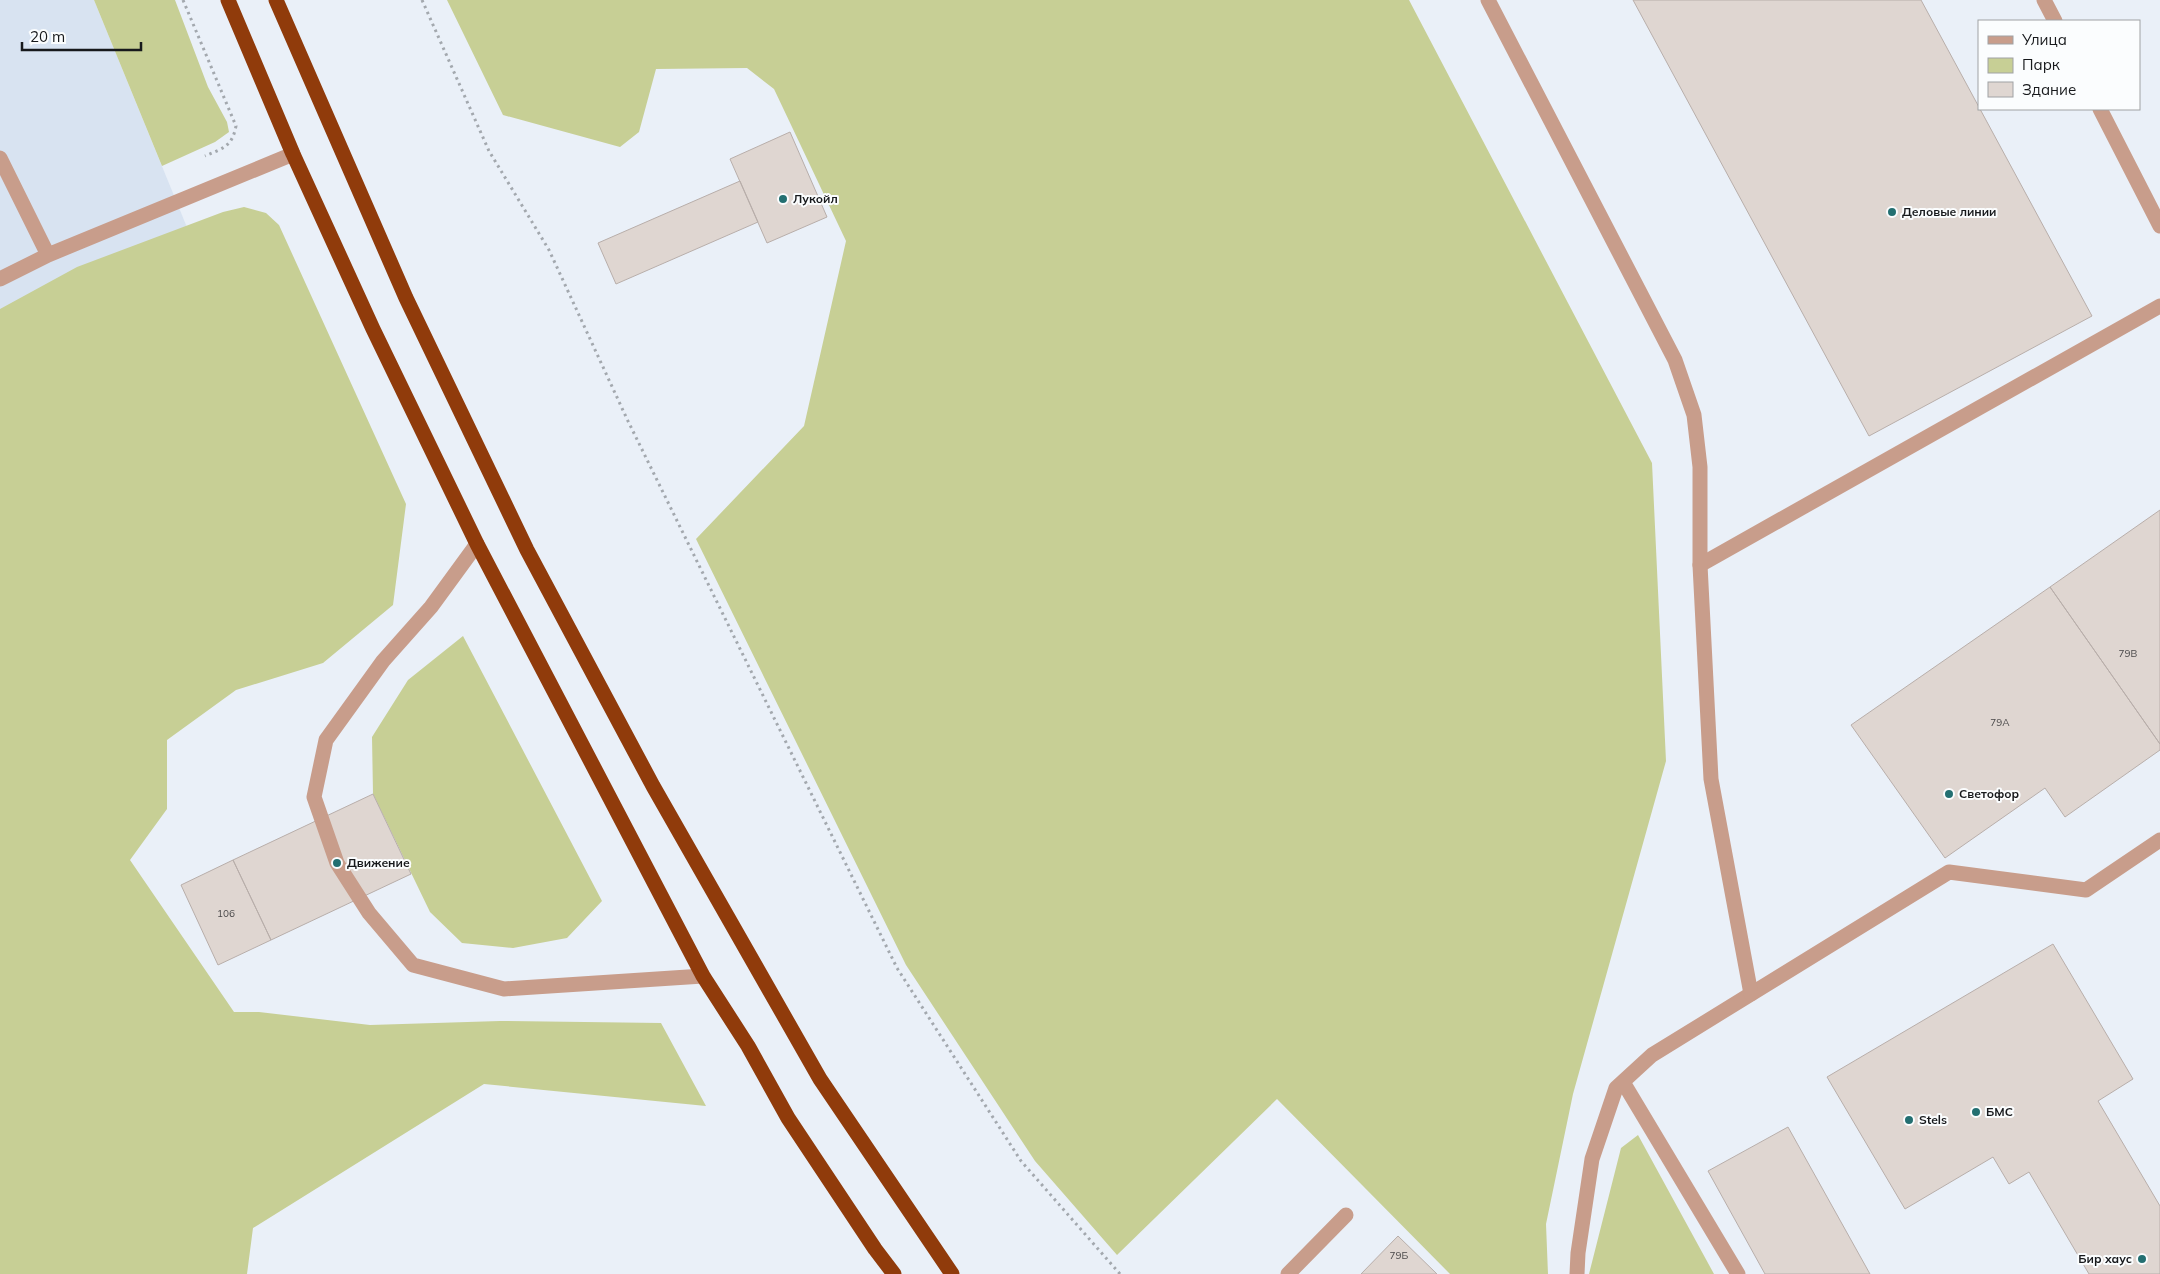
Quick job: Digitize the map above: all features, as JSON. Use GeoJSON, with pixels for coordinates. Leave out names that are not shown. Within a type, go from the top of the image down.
{"type":"FeatureCollection","features":[{"type":"Feature","properties":{"kind":"highway"},"geometry":{"type":"LineString","coordinates":[[228,0],[293,154],[373,329],[476,544],[704,976],[748,1046],[788,1118],[875,1249],[894,1274]]}},
{"type":"Feature","properties":{"kind":"highway"},"geometry":{"type":"LineString","coordinates":[[276,0],[406,298],[527,550],[653,786],[820,1078],[952,1274]]}},
{"type":"Feature","properties":{"kind":"street"},"geometry":{"type":"LineString","coordinates":[[1488,0],[1675,360],[1694,415],[1700,467],[1700,565],[1711,779],[1751,994]]}},
{"type":"Feature","properties":{"kind":"street"},"geometry":{"type":"LineString","coordinates":[[2044,0],[2054,20]]}},
{"type":"Feature","properties":{"kind":"street"},"geometry":{"type":"LineString","coordinates":[[2101,110],[2160,226]]}},
{"type":"Feature","properties":{"kind":"street"},"geometry":{"type":"LineString","coordinates":[[0,280],[48,256],[293,154]]}},
{"type":"Feature","properties":{"kind":"street"},"geometry":{"type":"LineString","coordinates":[[0,158],[48,256]]}},
{"type":"Feature","properties":{"kind":"street"},"geometry":{"type":"LineString","coordinates":[[1700,565],[2160,306]]}},
{"type":"Feature","properties":{"kind":"street"},"geometry":{"type":"LineString","coordinates":[[476,544],[431,607],[383,661],[326,740],[314,796],[337,863],[369,913],[413,965],[504,989],[704,976]]}},
{"type":"Feature","properties":{"kind":"street"},"geometry":{"type":"LineString","coordinates":[[1577,1274],[1578,1253],[1592,1159],[1616,1088],[1652,1055],[1949,872],[2086,890],[2160,840]]}},
{"type":"Feature","properties":{"kind":"street"},"geometry":{"type":"LineString","coordinates":[[1623,1082],[1738,1274]]}},
{"type":"Feature","properties":{"kind":"street"},"geometry":{"type":"LineString","coordinates":[[1288,1274],[1346,1215]]}},
{"type":"Feature","properties":{"kind":"path"},"geometry":{"type":"LineString","coordinates":[[183,0],[236,126],[234,135]]}},
{"type":"Feature","properties":{"kind":"path"},"geometry":{"type":"LineString","coordinates":[[422,0],[489,151],[549,250],[627,419],[897,968],[1021,1161],[1120,1274]]}},
{"type":"Feature","properties":{"kind":"shaded area"},"geometry":{"type":"Polygon","coordinates":[[[0,0],[94,0],[202,264],[0,346],[0,0]]]}},
{"type":"Feature","properties":{"kind":"green space"},"geometry":{"type":"Polygon","coordinates":[[[94,0],[175,0],[208,87],[227,122],[229,132],[215,142],[162,166],[94,0]]]}},
{"type":"Feature","properties":{"kind":"green space"},"geometry":{"type":"Polygon","coordinates":[[[447,0],[1409,0],[1652,463],[1666,761],[1573,1094],[1546,1224],[1548,1274],[1450,1274],[1277,1099],[1117,1255],[1035,1161],[906,965],[696,539],[804,426],[846,241],[774,89],[747,68],[656,69],[639,132],[620,147],[503,115],[447,0]]]}},
{"type":"Feature","properties":{"kind":"green space"},"geometry":{"type":"Polygon","coordinates":[[[244,207],[266,213],[279,225],[406,504],[393,605],[323,663],[236,690],[167,740],[167,809],[130,860],[234,1012],[259,1012],[370,1025],[500,1021],[661,1023],[706,1106],[484,1084],[253,1228],[247,1274],[0,1274],[0,309],[77,267],[223,212],[244,207]]]}},
{"type":"Feature","properties":{"kind":"green space"},"geometry":{"type":"Polygon","coordinates":[[[463,636],[602,901],[567,938],[513,948],[462,943],[430,912],[373,794],[372,737],[408,680],[463,636]]]}},
{"type":"Feature","properties":{"kind":"green space"},"geometry":{"type":"Polygon","coordinates":[[[1638,1135],[1714,1274],[1589,1274],[1621,1148],[1638,1135]]]}},
{"type":"Feature","properties":{"kind":"building","name":"Деловые линии"},"geometry":{"type":"Polygon","coordinates":[[[1633,0],[1921,0],[1978,105],[1978,110],[1981,110],[2092,316],[1869,436],[1633,0]]]}},
{"type":"Feature","properties":{"kind":"building","name":"Лукойл"},"geometry":{"type":"Polygon","coordinates":[[[790,132],[827,217],[767,243],[730,159],[790,132]]]}},
{"type":"Feature","properties":{"kind":"building"},"geometry":{"type":"Polygon","coordinates":[[[740,181],[758,222],[616,284],[598,243],[740,181]]]}},
{"type":"Feature","properties":{"kind":"building"},"geometry":{"type":"Polygon","coordinates":[[[2160,510],[2160,744],[2050,587],[2160,510]]]}},
{"type":"Feature","properties":{"kind":"building"},"geometry":{"type":"Polygon","coordinates":[[[2050,587],[2160,744],[2160,750],[2065,817],[2045,788],[1945,858],[1851,725],[2050,587]]]}},
{"type":"Feature","properties":{"kind":"building"},"geometry":{"type":"Polygon","coordinates":[[[373,794],[411,874],[271,940],[233,860],[373,794]]]}},
{"type":"Feature","properties":{"kind":"building"},"geometry":{"type":"Polygon","coordinates":[[[233,860],[271,940],[218,965],[181,885],[233,860]]]}},
{"type":"Feature","properties":{"kind":"building","name":"БМС"},"geometry":{"type":"Polygon","coordinates":[[[2053,944],[2133,1079],[2098,1101],[2160,1206],[2160,1274],[2089,1274],[2029,1172],[2009,1184],[1993,1157],[1905,1209],[1827,1077],[2053,944]]]}},
{"type":"Feature","properties":{"kind":"building"},"geometry":{"type":"Polygon","coordinates":[[[1788,1127],[1870,1274],[1765,1274],[1708,1171],[1788,1127]]]}},
{"type":"Feature","properties":{"kind":"building"},"geometry":{"type":"Polygon","coordinates":[[[1398,1236],[1437,1274],[1361,1274],[1398,1236]]]}},
{"type":"Feature","properties":{"kind":"place","name":"Лукойл"},"geometry":{"type":"Point","coordinates":[783,199]}},
{"type":"Feature","properties":{"kind":"place","name":"Деловые линии"},"geometry":{"type":"Point","coordinates":[1892,212]}},
{"type":"Feature","properties":{"kind":"place","name":"Светофор"},"geometry":{"type":"Point","coordinates":[1949,794]}},
{"type":"Feature","properties":{"kind":"place","name":"Движение"},"geometry":{"type":"Point","coordinates":[337,863]}},
{"type":"Feature","properties":{"kind":"place","name":"БМС"},"geometry":{"type":"Point","coordinates":[1976,1112]}},
{"type":"Feature","properties":{"kind":"place","name":"Stels"},"geometry":{"type":"Point","coordinates":[1909,1120]}},
{"type":"Feature","properties":{"kind":"place","name":"Бир хаус"},"geometry":{"type":"Point","coordinates":[2142,1259]}}]}
